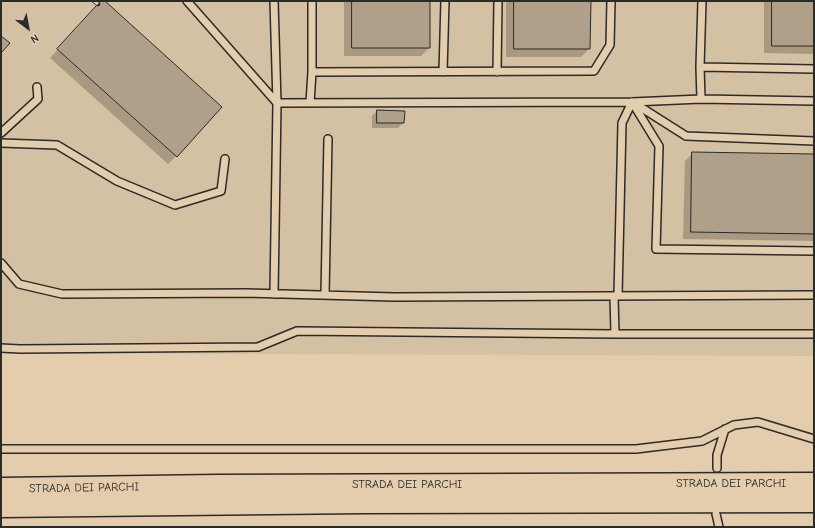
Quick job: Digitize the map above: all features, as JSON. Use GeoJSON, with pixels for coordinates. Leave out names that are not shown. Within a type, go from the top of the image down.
{"type":"FeatureCollection","features":[{"type":"Feature","properties":{"kind":"highway","name":"STRADA DEI PARCHI"},"geometry":{"type":"LineString","coordinates":[[2,493],[218,486],[814,484]]}},
{"type":"Feature","properties":{"kind":"highway","name":"STRADA DEI PARCHI"},"geometry":{"type":"LineString","coordinates":[[2,493],[362,502],[814,502]]}},
{"type":"Feature","properties":{"kind":"lane"},"geometry":{"type":"LineString","coordinates":[[187,1],[277,103],[632,102],[701,99],[814,101]]}},
{"type":"Feature","properties":{"kind":"lane"},"geometry":{"type":"LineString","coordinates":[[274,1],[277,103],[274,294]]}},
{"type":"Feature","properties":{"kind":"lane"},"geometry":{"type":"LineString","coordinates":[[310,103],[312,72],[312,1]]}},
{"type":"Feature","properties":{"kind":"lane"},"geometry":{"type":"LineString","coordinates":[[442,72],[445,1]]}},
{"type":"Feature","properties":{"kind":"lane"},"geometry":{"type":"LineString","coordinates":[[497,72],[498,1]]}},
{"type":"Feature","properties":{"kind":"lane"},"geometry":{"type":"LineString","coordinates":[[312,72],[594,71],[610,45],[611,1]]}},
{"type":"Feature","properties":{"kind":"lane"},"geometry":{"type":"LineString","coordinates":[[701,99],[700,68],[702,1]]}},
{"type":"Feature","properties":{"kind":"lane"},"geometry":{"type":"LineString","coordinates":[[700,68],[814,69]]}},
{"type":"Feature","properties":{"kind":"lane"},"geometry":{"type":"LineString","coordinates":[[1,133],[38,98],[38,87]]}},
{"type":"Feature","properties":{"kind":"lane"},"geometry":{"type":"LineString","coordinates":[[632,102],[686,136],[814,140]]}},
{"type":"Feature","properties":{"kind":"lane"},"geometry":{"type":"LineString","coordinates":[[632,102],[659,146],[656,249],[814,251]]}},
{"type":"Feature","properties":{"kind":"lane"},"geometry":{"type":"LineString","coordinates":[[615,334],[622,123],[632,102]]}},
{"type":"Feature","properties":{"kind":"lane"},"geometry":{"type":"LineString","coordinates":[[325,295],[328,139]]}},
{"type":"Feature","properties":{"kind":"lane"},"geometry":{"type":"LineString","coordinates":[[1,143],[57,145],[117,181],[175,205],[221,191],[225,159]]}},
{"type":"Feature","properties":{"kind":"lane"},"geometry":{"type":"LineString","coordinates":[[1,263],[19,284],[62,294],[274,294],[394,297],[814,295]]}},
{"type":"Feature","properties":{"kind":"lane"},"geometry":{"type":"LineString","coordinates":[[1,348],[258,347],[297,331],[814,334]]}},
{"type":"Feature","properties":{"kind":"lane"},"geometry":{"type":"LineString","coordinates":[[1,449],[636,449],[702,441],[734,425],[758,422],[814,439]]}},
{"type":"Feature","properties":{"kind":"lane"},"geometry":{"type":"LineString","coordinates":[[717,468],[717,455],[726,429]]}},
{"type":"Feature","properties":{"kind":"lane"},"geometry":{"type":"LineString","coordinates":[[716,514],[719,527]]}},
{"type":"Feature","properties":{"kind":"shaded area"},"geometry":{"type":"Polygon","coordinates":[[[1,1],[814,1],[814,356],[1,353],[1,1]]]}},
{"type":"Feature","properties":{"kind":"building"},"geometry":{"type":"Polygon","coordinates":[[[101,1],[105,1],[222,107],[177,157],[57,49],[101,1]]]}},
{"type":"Feature","properties":{"kind":"building"},"geometry":{"type":"Polygon","coordinates":[[[352,1],[430,1],[430,48],[352,48],[352,1]]]}},
{"type":"Feature","properties":{"kind":"building"},"geometry":{"type":"Polygon","coordinates":[[[514,1],[591,1],[590,49],[514,49],[514,1]]]}},
{"type":"Feature","properties":{"kind":"building"},"geometry":{"type":"Polygon","coordinates":[[[772,1],[814,1],[814,46],[772,46],[772,1]]]}},
{"type":"Feature","properties":{"kind":"building"},"geometry":{"type":"Polygon","coordinates":[[[1,36],[10,43],[1,53],[1,36]]]}},
{"type":"Feature","properties":{"kind":"building"},"geometry":{"type":"Polygon","coordinates":[[[377,110],[405,111],[404,123],[377,123],[377,110]]]}},
{"type":"Feature","properties":{"kind":"building"},"geometry":{"type":"Polygon","coordinates":[[[692,152],[814,154],[814,234],[691,232],[692,152]]]}},
{"type":"Feature","properties":{"kind":"railway"},"geometry":{"type":"LineString","coordinates":[[94,1],[98,4]]}}]}
